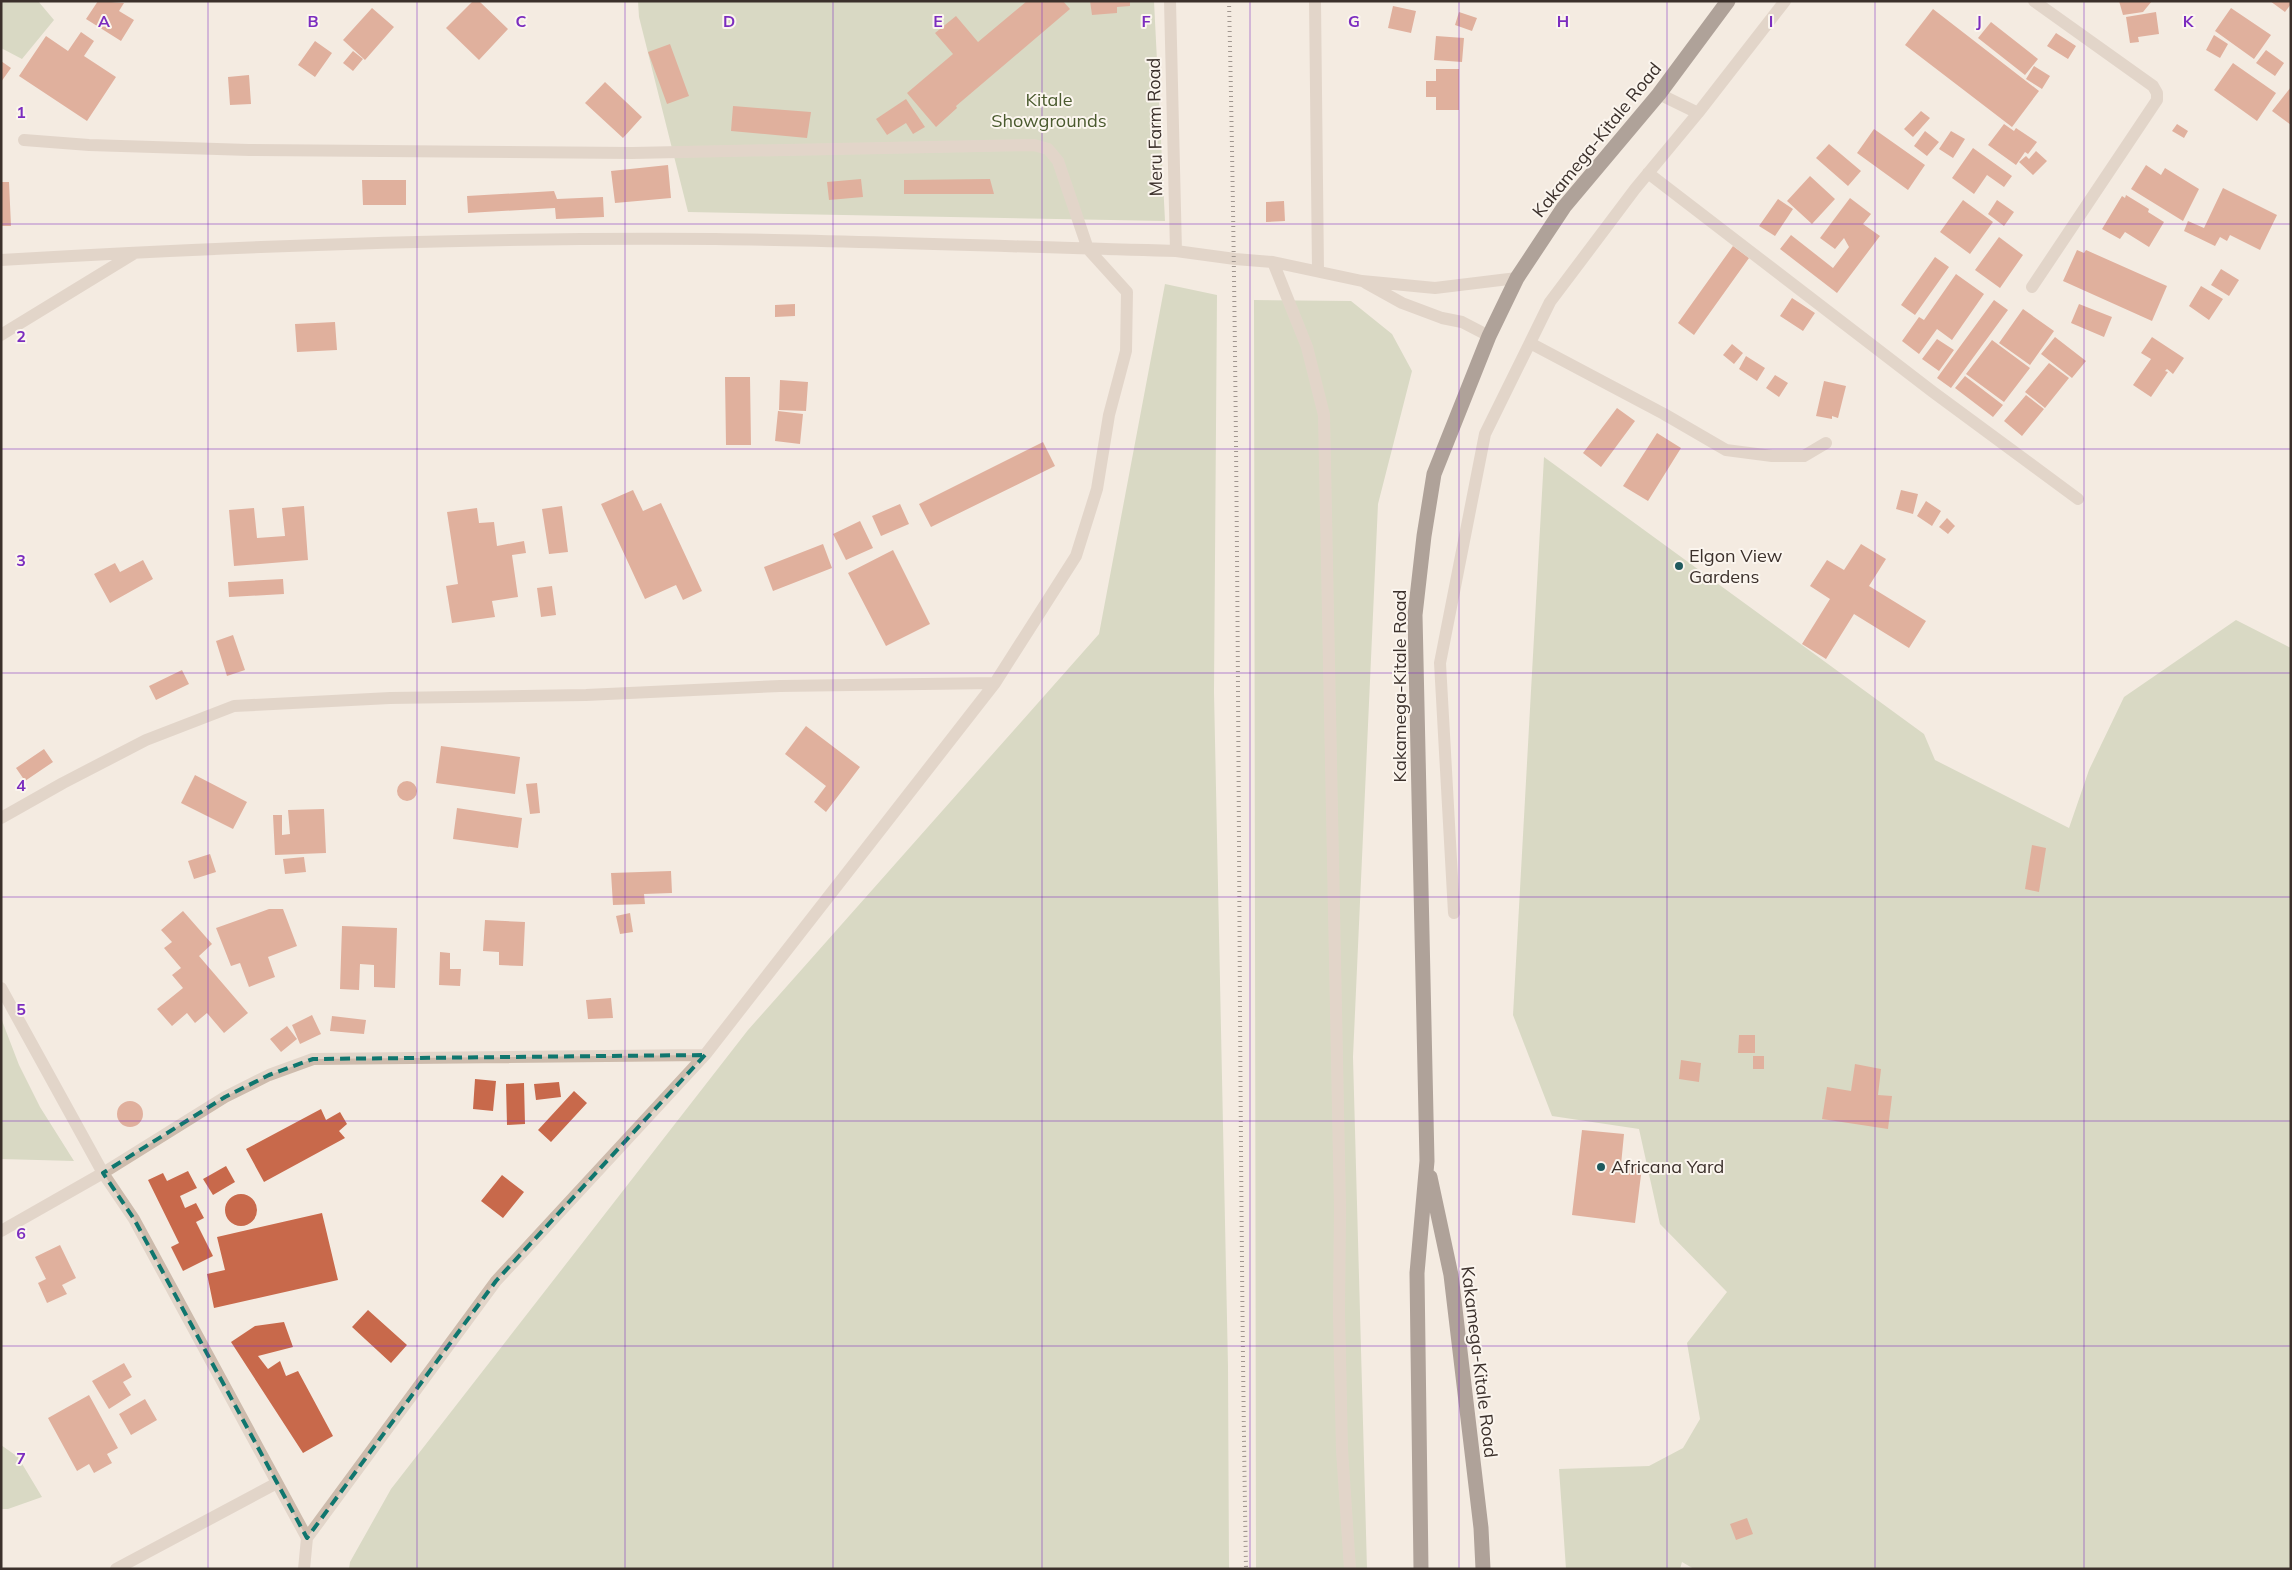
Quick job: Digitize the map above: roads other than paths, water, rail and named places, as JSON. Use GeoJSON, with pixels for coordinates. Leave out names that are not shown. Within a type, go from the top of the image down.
{"type":"FeatureCollection","features":[{"type":"Feature","properties":{"kind":"highway","name":"Kakamega-Kitale Road"},"geometry":{"type":"LineString","coordinates":[[1421,1569],[1417,1273],[1427,1161],[1415,615],[1424,536],[1434,474],[1489,336],[1517,278],[1564,207],[1659,94],[1728,1]]}},
{"type":"Feature","properties":{"kind":"highway","name":"Kakamega-Kitale Road"},"geometry":{"type":"LineString","coordinates":[[1427,1161],[1451,1275],[1481,1528],[1483,1569]]}},
{"type":"Feature","properties":{"kind":"street","name":"Meru Farm Road"},"geometry":{"type":"LineString","coordinates":[[1170,1],[1176,251]]}},
{"type":"Feature","properties":{"kind":"street"},"geometry":{"type":"LineString","coordinates":[[1315,1],[1318,270]]}},
{"type":"Feature","properties":{"kind":"street"},"geometry":{"type":"LineString","coordinates":[[1454,914],[1440,663],[1485,434],[1550,302],[1648,173],[1698,113],[1785,1]]}},
{"type":"Feature","properties":{"kind":"street"},"geometry":{"type":"LineString","coordinates":[[2032,287],[2157,100],[2153,86],[2034,1]]}},
{"type":"Feature","properties":{"kind":"street"},"geometry":{"type":"LineString","coordinates":[[1659,94],[1698,113]]}},
{"type":"Feature","properties":{"kind":"street"},"geometry":{"type":"LineString","coordinates":[[24,140],[88,145],[249,150],[632,154],[1034,145],[1048,150],[1058,161],[1088,249],[1105,270],[1127,292],[1126,351],[1109,415],[1097,489],[1076,556],[995,682],[705,1055],[496,1281],[307,1538],[304,1569]]}},
{"type":"Feature","properties":{"kind":"street"},"geometry":{"type":"LineString","coordinates":[[1648,173],[1933,392],[2078,499]]}},
{"type":"Feature","properties":{"kind":"street"},"geometry":{"type":"LineString","coordinates":[[1,260],[137,252],[420,241],[716,239],[1176,251],[1273,262],[1318,270],[1362,281],[1435,288],[1517,278]]}},
{"type":"Feature","properties":{"kind":"street"},"geometry":{"type":"LineString","coordinates":[[1,335],[137,252]]}},
{"type":"Feature","properties":{"kind":"street"},"geometry":{"type":"LineString","coordinates":[[1273,262],[1307,347],[1324,415],[1340,1208],[1339,1314],[1342,1430],[1350,1569]]}},
{"type":"Feature","properties":{"kind":"street"},"geometry":{"type":"LineString","coordinates":[[1362,281],[1402,303],[1442,318],[1462,322],[1489,336]]}},
{"type":"Feature","properties":{"kind":"street"},"geometry":{"type":"LineString","coordinates":[[1530,343],[1664,414],[1726,450],[1772,456],[1804,456],[1826,442]]}},
{"type":"Feature","properties":{"kind":"street"},"geometry":{"type":"LineString","coordinates":[[1,818],[146,740],[234,706],[390,698],[586,695],[780,686],[995,682]]}},
{"type":"Feature","properties":{"kind":"street"},"geometry":{"type":"LineString","coordinates":[[1,988],[103,1173],[134,1219],[307,1538]]}},
{"type":"Feature","properties":{"kind":"street"},"geometry":{"type":"LineString","coordinates":[[1,1231],[103,1173],[225,1097],[269,1075],[313,1059],[705,1055]]}},
{"type":"Feature","properties":{"kind":"street"},"geometry":{"type":"LineString","coordinates":[[116,1569],[277,1483]]}},
{"type":"Feature","properties":{"kind":"railway"},"geometry":{"type":"LineString","coordinates":[[1229,1],[1233,197],[1246,1569]]}},
{"type":"Feature","properties":{"kind":"place","name":"Elgon View Gardens"},"geometry":{"type":"Point","coordinates":[1679,566]}},
{"type":"Feature","properties":{"kind":"place","name":"Africana Yard"},"geometry":{"type":"Point","coordinates":[1601,1167]}},
{"type":"Feature","properties":{"kind":"park label","name":"Kitale Showgrounds"},"geometry":{"type":"Point","coordinates":[1049,110]}}]}
